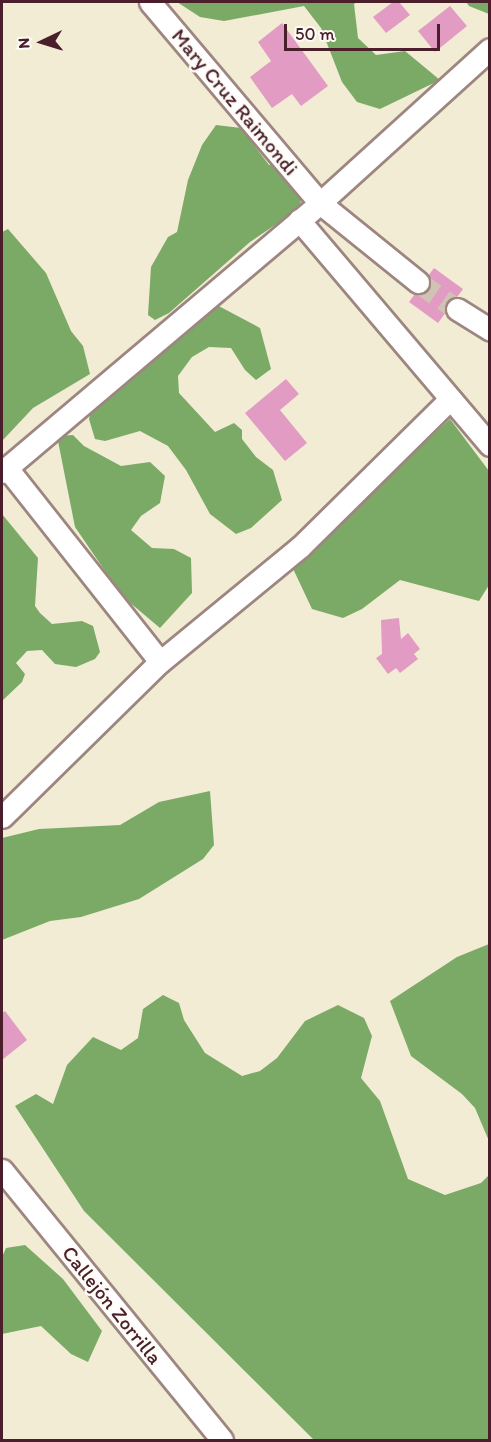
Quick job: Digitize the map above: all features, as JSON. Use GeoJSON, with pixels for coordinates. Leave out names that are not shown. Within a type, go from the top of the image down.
{"type":"FeatureCollection","features":[{"type":"Feature","properties":{"kind":"street","name":"Mary Cruz Raimondi"},"geometry":{"type":"LineString","coordinates":[[150,2],[320,203],[418,282]]}},
{"type":"Feature","properties":{"kind":"street"},"geometry":{"type":"LineString","coordinates":[[160,662],[4,470],[320,203],[489,49]]}},
{"type":"Feature","properties":{"kind":"street"},"geometry":{"type":"LineString","coordinates":[[299,220],[489,445]]}},
{"type":"Feature","properties":{"kind":"street"},"geometry":{"type":"LineString","coordinates":[[457,309],[489,330]]}},
{"type":"Feature","properties":{"kind":"street"},"geometry":{"type":"LineString","coordinates":[[2,817],[160,662],[300,547],[449,400]]}},
{"type":"Feature","properties":{"kind":"street","name":"Callejón Zorrilla"},"geometry":{"type":"LineString","coordinates":[[2,1170],[222,1440]]}},
{"type":"Feature","properties":{"kind":"green space"},"geometry":{"type":"Polygon","coordinates":[[[177,2],[357,2],[354,4],[358,38],[376,55],[405,51],[440,80],[380,109],[357,102],[342,82],[321,28],[304,6],[224,21],[200,17],[177,2]]]}},
{"type":"Feature","properties":{"kind":"green space"},"geometry":{"type":"Polygon","coordinates":[[[466,2],[489,2],[489,14],[469,6],[466,2]]]}},
{"type":"Feature","properties":{"kind":"green space"},"geometry":{"type":"Polygon","coordinates":[[[216,125],[241,128],[269,165],[281,166],[292,178],[301,199],[300,208],[250,242],[169,313],[155,320],[148,315],[151,267],[168,237],[177,232],[188,180],[202,145],[216,125]]]}},
{"type":"Feature","properties":{"kind":"green space"},"geometry":{"type":"Polygon","coordinates":[[[8,229],[46,273],[71,331],[83,346],[90,374],[33,408],[2,441],[2,232],[8,229]]]}},
{"type":"Feature","properties":{"kind":"green space"},"geometry":{"type":"Polygon","coordinates":[[[213,303],[260,328],[271,369],[256,380],[245,370],[231,348],[209,347],[192,357],[178,376],[179,393],[215,432],[234,423],[242,430],[242,439],[256,457],[273,470],[282,500],[251,528],[236,534],[210,514],[186,470],[168,446],[140,431],[105,441],[95,439],[89,419],[91,411],[125,376],[162,354],[188,324],[213,303]]]}},
{"type":"Feature","properties":{"kind":"green space"},"geometry":{"type":"Polygon","coordinates":[[[450,419],[489,471],[489,585],[479,601],[400,580],[362,609],[343,618],[312,609],[288,558],[349,496],[380,484],[450,419]]]}},
{"type":"Feature","properties":{"kind":"green space"},"geometry":{"type":"Polygon","coordinates":[[[73,435],[84,446],[121,466],[150,462],[165,476],[160,503],[141,516],[131,530],[152,548],[174,549],[191,558],[192,593],[160,628],[122,596],[75,527],[57,436],[73,435]]]}},
{"type":"Feature","properties":{"kind":"green space"},"geometry":{"type":"Polygon","coordinates":[[[2,514],[38,558],[35,606],[52,624],[82,621],[93,626],[100,652],[95,659],[76,667],[55,664],[42,650],[27,651],[16,663],[25,674],[22,682],[2,701],[2,514]]]}},
{"type":"Feature","properties":{"kind":"green space"},"geometry":{"type":"Polygon","coordinates":[[[210,791],[214,845],[203,859],[139,899],[81,917],[50,921],[2,940],[2,838],[39,829],[120,825],[159,802],[210,791]]]}},
{"type":"Feature","properties":{"kind":"green space"},"geometry":{"type":"Polygon","coordinates":[[[489,944],[489,1141],[475,1108],[462,1094],[411,1056],[390,1001],[457,957],[489,944]]]}},
{"type":"Feature","properties":{"kind":"green space"},"geometry":{"type":"Polygon","coordinates":[[[163,995],[179,1003],[184,1020],[205,1053],[242,1076],[260,1071],[277,1058],[305,1021],[338,1005],[364,1018],[372,1036],[361,1078],[380,1101],[408,1179],[445,1195],[481,1183],[489,1175],[489,1440],[314,1440],[84,1211],[15,1106],[36,1094],[53,1104],[67,1065],[93,1037],[121,1050],[138,1038],[143,1009],[163,995]]]}},
{"type":"Feature","properties":{"kind":"green space"},"geometry":{"type":"Polygon","coordinates":[[[25,1245],[63,1279],[102,1331],[88,1362],[71,1354],[41,1326],[2,1334],[2,1257],[6,1248],[25,1245]]]}},
{"type":"Feature","properties":{"kind":"building"},"geometry":{"type":"Polygon","coordinates":[[[393,2],[399,2],[410,15],[386,33],[373,17],[393,2]]]}},
{"type":"Feature","properties":{"kind":"building"},"geometry":{"type":"Polygon","coordinates":[[[450,6],[467,26],[435,52],[418,31],[450,6]]]}},
{"type":"Feature","properties":{"kind":"building"},"geometry":{"type":"Polygon","coordinates":[[[282,23],[328,86],[301,106],[292,94],[272,108],[250,77],[271,61],[258,42],[282,23]]]}},
{"type":"Feature","properties":{"kind":"building"},"geometry":{"type":"Polygon","coordinates":[[[434,268],[463,289],[438,323],[409,302],[434,268]]]}},
{"type":"Feature","properties":{"kind":"building"},"geometry":{"type":"Polygon","coordinates":[[[286,379],[299,394],[280,410],[307,443],[285,461],[245,413],[286,379]]]}},
{"type":"Feature","properties":{"kind":"building"},"geometry":{"type":"Polygon","coordinates":[[[399,618],[401,639],[408,633],[420,649],[414,654],[418,659],[400,673],[396,668],[388,674],[376,658],[382,654],[381,620],[399,618]]]}},
{"type":"Feature","properties":{"kind":"building"},"geometry":{"type":"Polygon","coordinates":[[[5,1011],[27,1040],[2,1060],[2,1013],[5,1011]]]}},
{"type":"Feature","properties":{"kind":"tunnel"},"geometry":{"type":"LineString","coordinates":[[418,282],[457,309]]}}]}
